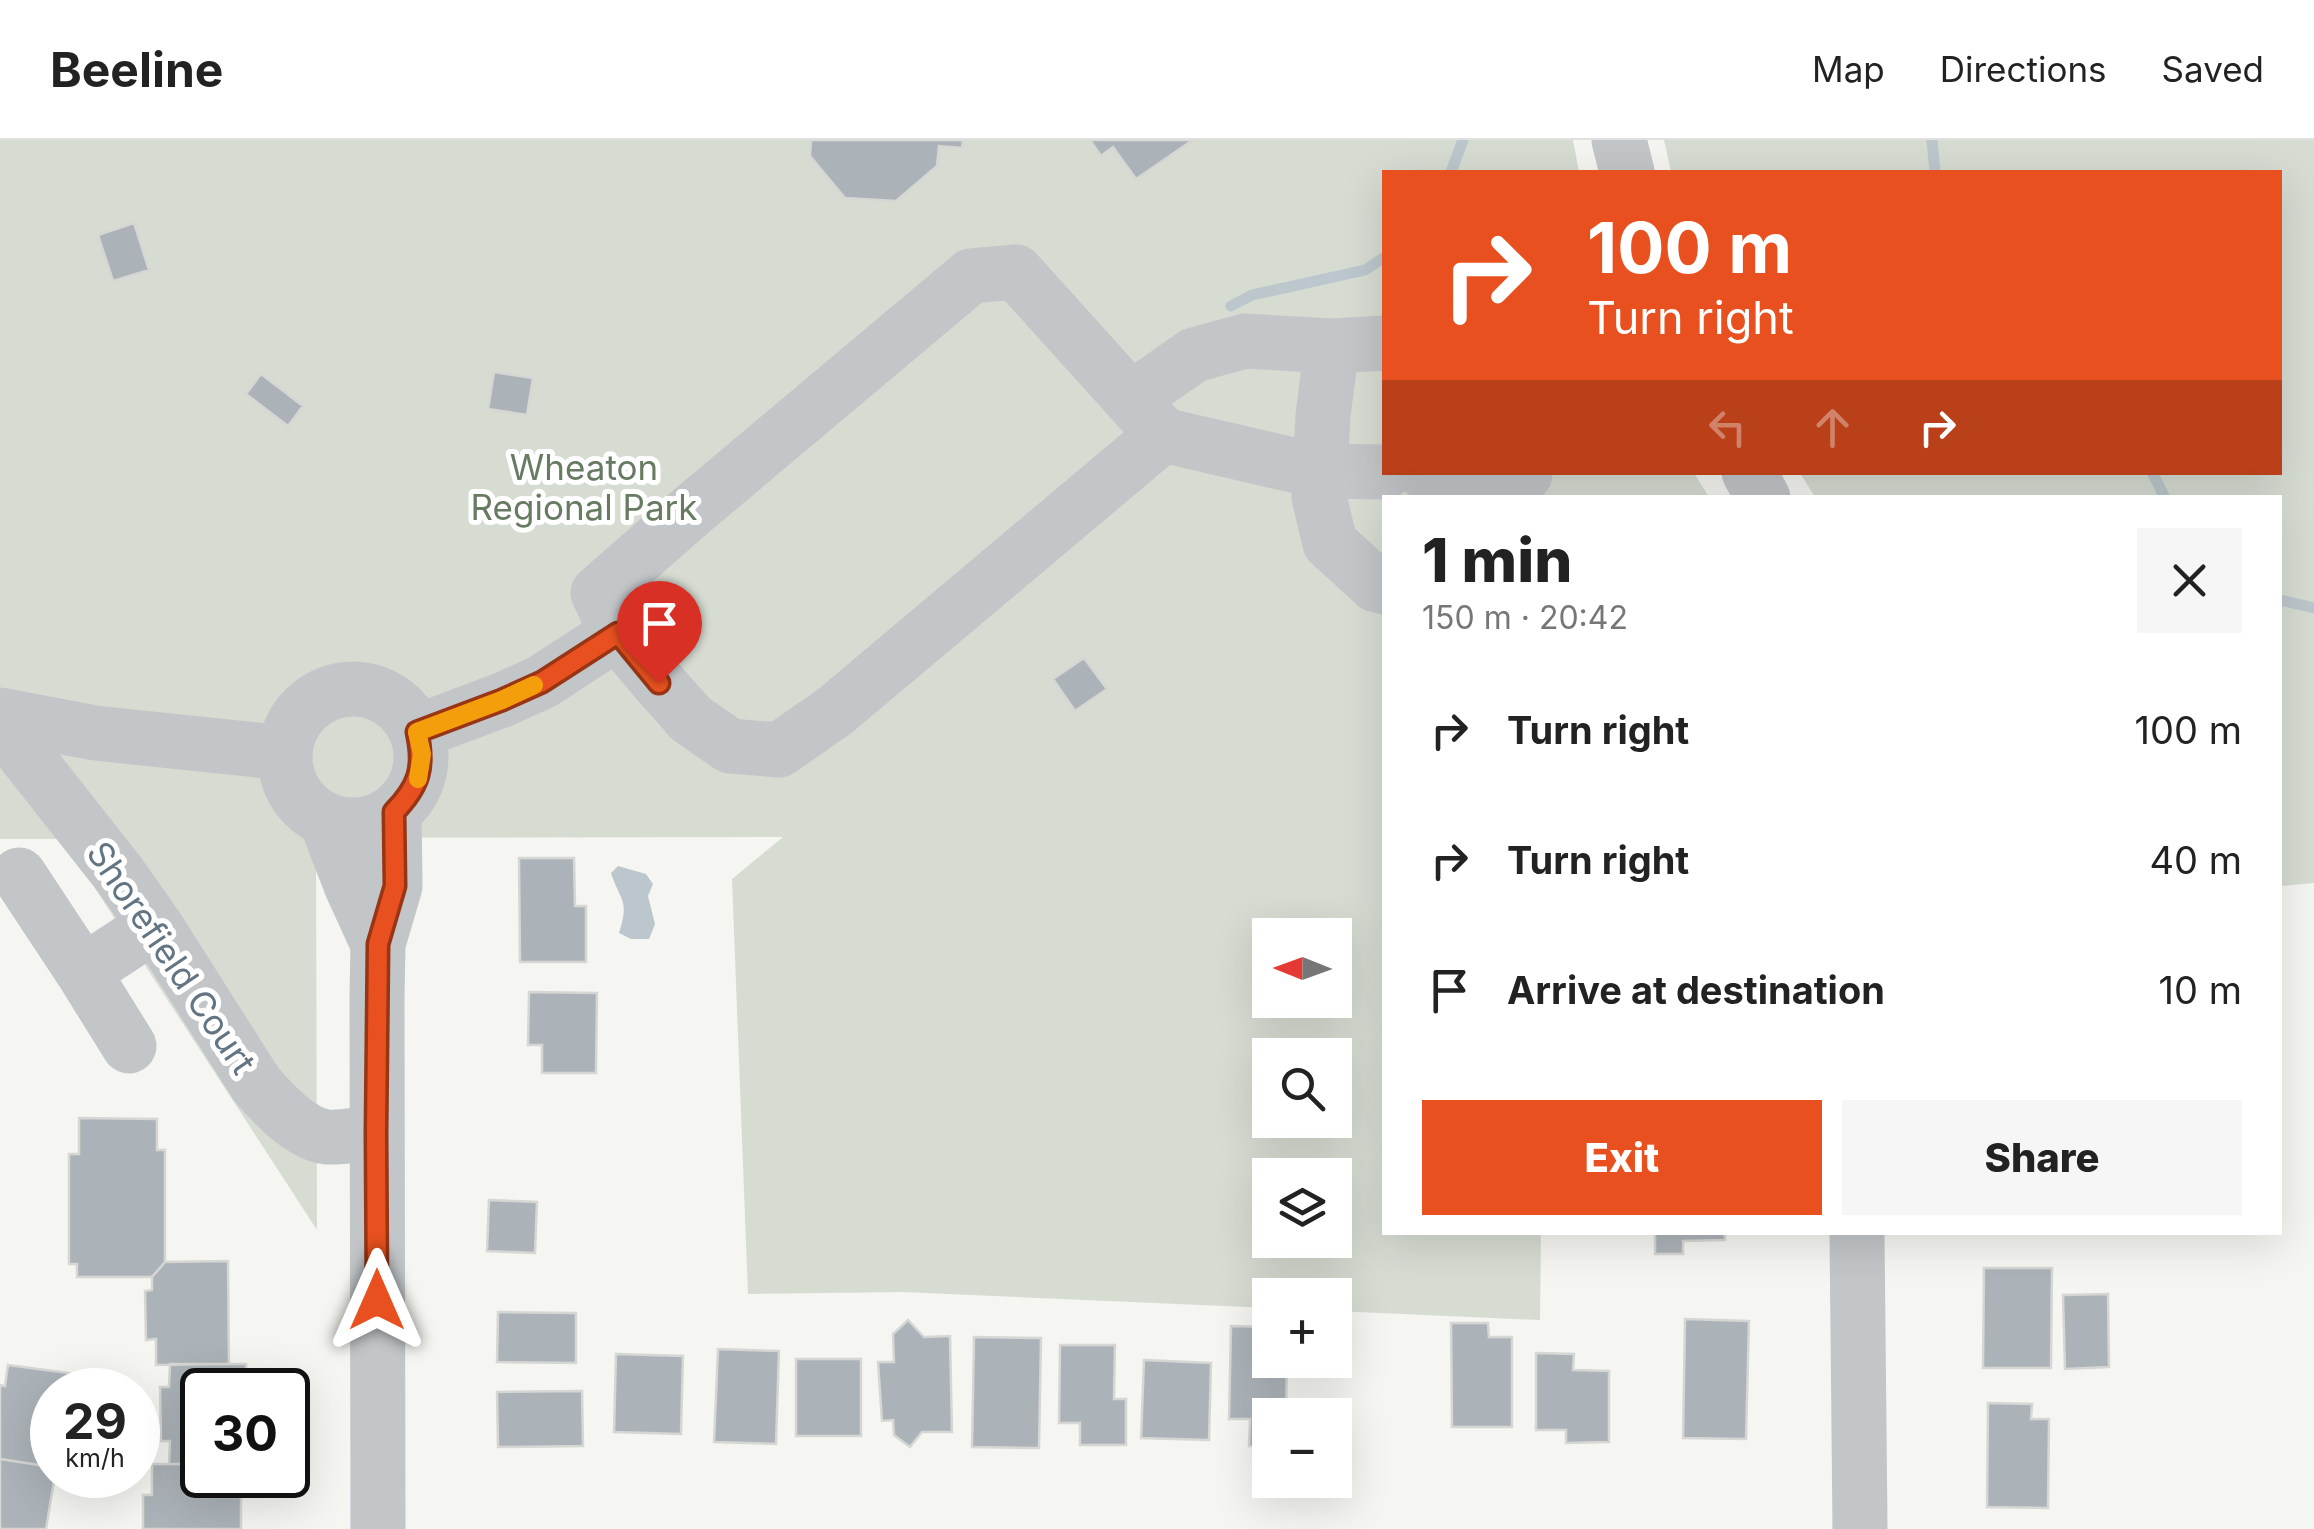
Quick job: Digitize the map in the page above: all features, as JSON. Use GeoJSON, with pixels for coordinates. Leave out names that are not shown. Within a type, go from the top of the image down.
{"type":"FeatureCollection","features":[{"type":"Feature","properties":{"kind":"street"},"geometry":{"type":"LineString","coordinates":[[1619,140],[1626,170]]}},
{"type":"Feature","properties":{"kind":"street"},"geometry":{"type":"LineString","coordinates":[[1382,472],[1319,471],[1147,417],[1016,272],[971,276],[598,593],[618,633],[691,719],[730,746],[778,750],[835,711],[1147,417],[1194,355],[1244,341],[1358,345],[1323,415],[1319,471],[1319,498],[1330,543],[1382,586]]}},
{"type":"Feature","properties":{"kind":"street"},"geometry":{"type":"LineString","coordinates":[[1457,475],[1524,481]]}},
{"type":"Feature","properties":{"kind":"street"},"geometry":{"type":"LineString","coordinates":[[417,732],[542,682],[618,633]]}},
{"type":"Feature","properties":{"kind":"street"},"geometry":{"type":"LineString","coordinates":[[343,689],[366,689],[388,698],[405,712],[417,732],[422,754],[419,776],[410,796],[394,812],[373,823],[349,826],[326,820],[308,809],[287,774],[285,752],[290,730],[302,710],[320,696],[343,689]]}},
{"type":"Feature","properties":{"kind":"street"},"geometry":{"type":"LineString","coordinates":[[0,715],[94,734],[285,752]]}},
{"type":"Feature","properties":{"kind":"street","name":"Shorefield Court"},"geometry":{"type":"LineString","coordinates":[[0,724],[120,874],[256,1084],[275,1107],[323,1137],[376,1133]]}},
{"type":"Feature","properties":{"kind":"street"},"geometry":{"type":"LineString","coordinates":[[378,1529],[378,944],[395,886],[394,812]]}},
{"type":"Feature","properties":{"kind":"street"},"geometry":{"type":"LineString","coordinates":[[326,820],[378,944]]}},
{"type":"Feature","properties":{"kind":"street"},"geometry":{"type":"LineString","coordinates":[[19,875],[129,1046]]}},
{"type":"Feature","properties":{"kind":"street"},"geometry":{"type":"LineString","coordinates":[[83,972],[155,924]]}},
{"type":"Feature","properties":{"kind":"street"},"geometry":{"type":"LineString","coordinates":[[1858,1235],[1860,1529]]}},
{"type":"Feature","properties":{"kind":"green space","name":"Wheaton Regional Park"},"geometry":{"type":"Polygon","coordinates":[[[0,140],[1573,140],[1579,170],[1382,170],[1382,475],[1695,475],[1708,495],[1382,495],[1382,1235],[1541,1235],[1540,1320],[1352,1312],[1352,1278],[1252,1278],[1252,1307],[903,1292],[748,1294],[732,879],[783,837],[316,838],[317,1230],[63,839],[0,839],[0,140]]]}},
{"type":"Feature","properties":{"kind":"green space"},"geometry":{"type":"Polygon","coordinates":[[[1664,140],[2314,140],[2314,883],[2282,886],[2282,495],[1814,495],[1801,475],[2282,475],[2282,170],[1671,170],[1664,140]]]}},
{"type":"Feature","properties":{"kind":"shaded area"},"geometry":{"type":"Polygon","coordinates":[[[618,866],[646,874],[653,884],[648,896],[655,924],[649,939],[631,939],[619,933],[624,907],[611,873],[618,866]]]}},
{"type":"Feature","properties":{"kind":"building"},"geometry":{"type":"Polygon","coordinates":[[[811,140],[963,140],[962,148],[939,146],[937,166],[896,201],[845,198],[810,156],[811,140]]]}},
{"type":"Feature","properties":{"kind":"building"},"geometry":{"type":"Polygon","coordinates":[[[1090,140],[1193,140],[1136,179],[1113,147],[1101,156],[1090,140]]]}},
{"type":"Feature","properties":{"kind":"building"},"geometry":{"type":"Polygon","coordinates":[[[134,223],[149,270],[113,281],[98,235],[134,223]]]}},
{"type":"Feature","properties":{"kind":"building"},"geometry":{"type":"Polygon","coordinates":[[[494,372],[533,378],[527,415],[488,409],[494,372]]]}},
{"type":"Feature","properties":{"kind":"building"},"geometry":{"type":"Polygon","coordinates":[[[261,374],[303,406],[288,426],[246,394],[261,374]]]}},
{"type":"Feature","properties":{"kind":"building"},"geometry":{"type":"Polygon","coordinates":[[[1084,658],[1107,689],[1075,711],[1053,679],[1084,658]]]}},
{"type":"Feature","properties":{"kind":"building"},"geometry":{"type":"Polygon","coordinates":[[[519,858],[574,858],[575,906],[586,906],[586,962],[520,962],[519,858]]]}},
{"type":"Feature","properties":{"kind":"building"},"geometry":{"type":"Polygon","coordinates":[[[529,992],[597,993],[596,1073],[542,1073],[542,1045],[528,1045],[529,992]]]}},
{"type":"Feature","properties":{"kind":"building"},"geometry":{"type":"Polygon","coordinates":[[[79,1118],[157,1119],[157,1150],[165,1150],[165,1262],[152,1277],[77,1277],[77,1264],[69,1264],[69,1154],[79,1154],[79,1118]]]}},
{"type":"Feature","properties":{"kind":"building"},"geometry":{"type":"Polygon","coordinates":[[[489,1200],[537,1202],[535,1253],[487,1251],[489,1200]]]}},
{"type":"Feature","properties":{"kind":"building"},"geometry":{"type":"Polygon","coordinates":[[[1655,1235],[1725,1235],[1725,1240],[1683,1241],[1683,1254],[1655,1254],[1655,1235]]]}},
{"type":"Feature","properties":{"kind":"building"},"geometry":{"type":"Polygon","coordinates":[[[228,1261],[229,1364],[156,1365],[156,1339],[146,1340],[145,1291],[152,1290],[152,1277],[165,1262],[228,1261]]]}},
{"type":"Feature","properties":{"kind":"building"},"geometry":{"type":"Polygon","coordinates":[[[1984,1268],[2052,1268],[2051,1368],[1983,1368],[1984,1268]]]}},
{"type":"Feature","properties":{"kind":"building"},"geometry":{"type":"Polygon","coordinates":[[[2108,1294],[2109,1367],[2065,1369],[2063,1295],[2108,1294]]]}},
{"type":"Feature","properties":{"kind":"building"},"geometry":{"type":"Polygon","coordinates":[[[498,1312],[576,1313],[576,1363],[497,1362],[498,1312]]]}},
{"type":"Feature","properties":{"kind":"building"},"geometry":{"type":"Polygon","coordinates":[[[1685,1319],[1749,1321],[1746,1439],[1683,1438],[1685,1319]]]}},
{"type":"Feature","properties":{"kind":"building"},"geometry":{"type":"Polygon","coordinates":[[[908,1320],[924,1337],[950,1336],[952,1432],[922,1432],[910,1447],[894,1435],[893,1420],[882,1421],[878,1362],[894,1362],[893,1334],[908,1320]]]}},
{"type":"Feature","properties":{"kind":"building"},"geometry":{"type":"Polygon","coordinates":[[[1451,1323],[1488,1323],[1489,1337],[1512,1337],[1512,1427],[1452,1427],[1451,1323]]]}},
{"type":"Feature","properties":{"kind":"building"},"geometry":{"type":"Polygon","coordinates":[[[1231,1326],[1252,1327],[1252,1378],[1287,1378],[1286,1398],[1252,1398],[1252,1446],[1250,1419],[1229,1419],[1231,1326]]]}},
{"type":"Feature","properties":{"kind":"building"},"geometry":{"type":"Polygon","coordinates":[[[974,1337],[1041,1338],[1039,1448],[972,1447],[974,1337]]]}},
{"type":"Feature","properties":{"kind":"building"},"geometry":{"type":"Polygon","coordinates":[[[1060,1345],[1115,1345],[1114,1399],[1126,1399],[1126,1445],[1080,1445],[1080,1423],[1059,1423],[1060,1345]]]}},
{"type":"Feature","properties":{"kind":"building"},"geometry":{"type":"Polygon","coordinates":[[[718,1349],[779,1351],[776,1444],[714,1442],[718,1349]]]}},
{"type":"Feature","properties":{"kind":"building"},"geometry":{"type":"Polygon","coordinates":[[[1536,1353],[1574,1354],[1573,1370],[1609,1371],[1609,1442],[1566,1443],[1566,1430],[1536,1430],[1536,1353]]]}},
{"type":"Feature","properties":{"kind":"building"},"geometry":{"type":"Polygon","coordinates":[[[616,1354],[683,1356],[681,1434],[614,1432],[616,1354]]]}},
{"type":"Feature","properties":{"kind":"building"},"geometry":{"type":"Polygon","coordinates":[[[796,1359],[861,1359],[861,1436],[796,1436],[796,1359]]]}},
{"type":"Feature","properties":{"kind":"building"},"geometry":{"type":"Polygon","coordinates":[[[1144,1360],[1211,1363],[1209,1440],[1141,1438],[1144,1360]]]}},
{"type":"Feature","properties":{"kind":"building"},"geometry":{"type":"Polygon","coordinates":[[[170,1364],[246,1364],[246,1368],[180,1368],[180,1464],[169,1464],[170,1441],[161,1441],[160,1387],[169,1387],[170,1364]]]}},
{"type":"Feature","properties":{"kind":"building"},"geometry":{"type":"Polygon","coordinates":[[[8,1365],[31,1368],[30,1464],[0,1459],[0,1385],[5,1386],[8,1365]]]}},
{"type":"Feature","properties":{"kind":"building"},"geometry":{"type":"Polygon","coordinates":[[[582,1391],[583,1446],[498,1447],[497,1392],[582,1391]]]}},
{"type":"Feature","properties":{"kind":"building"},"geometry":{"type":"Polygon","coordinates":[[[1988,1403],[2032,1404],[2031,1419],[2049,1419],[2048,1508],[1987,1507],[1988,1403]]]}},
{"type":"Feature","properties":{"kind":"building"},"geometry":{"type":"Polygon","coordinates":[[[0,1459],[30,1464],[30,1498],[51,1498],[46,1529],[0,1529],[0,1459]]]}},
{"type":"Feature","properties":{"kind":"building"},"geometry":{"type":"Polygon","coordinates":[[[160,1464],[180,1464],[180,1498],[241,1498],[241,1529],[143,1529],[143,1498],[160,1498],[160,1464]]]}},
{"type":"Feature","properties":{"kind":"waterway"},"geometry":{"type":"LineString","coordinates":[[1452,170],[1463,140]]}},
{"type":"Feature","properties":{"kind":"waterway"},"geometry":{"type":"LineString","coordinates":[[1932,140],[1935,170]]}},
{"type":"Feature","properties":{"kind":"waterway"},"geometry":{"type":"LineString","coordinates":[[1231,306],[1252,295],[1365,270],[1382,259]]}},
{"type":"Feature","properties":{"kind":"waterway"},"geometry":{"type":"LineString","coordinates":[[2154,475],[2164,495]]}},
{"type":"Feature","properties":{"kind":"waterway"},"geometry":{"type":"LineString","coordinates":[[2282,600],[2314,608]]}},
{"type":"Feature","properties":{"kind":"slow traffic"},"geometry":{"type":"LineString","coordinates":[[418,779],[422,754],[417,732],[534,685]]}},
{"type":"Feature","properties":{"kind":"route"},"geometry":{"type":"LineString","coordinates":[[377,1300],[378,944],[395,886],[394,812],[410,796],[419,776],[422,754],[417,732],[542,682],[618,633],[659,683]]}}]}
